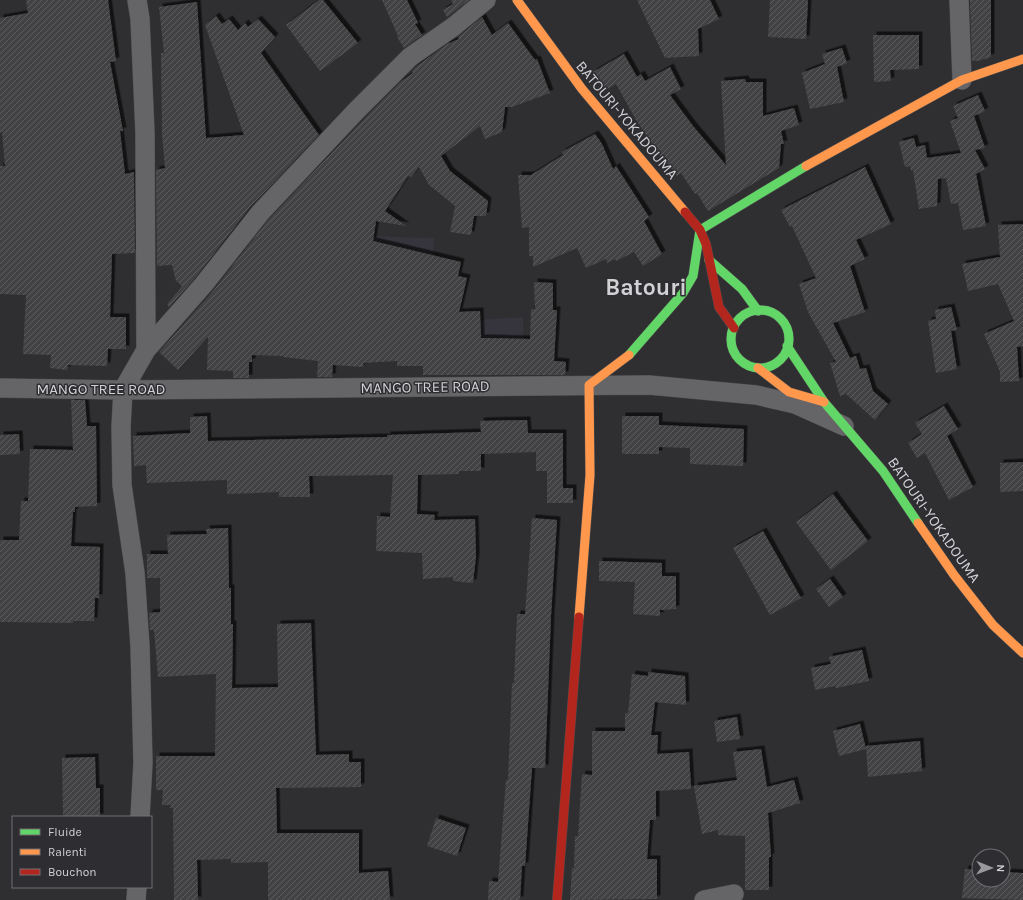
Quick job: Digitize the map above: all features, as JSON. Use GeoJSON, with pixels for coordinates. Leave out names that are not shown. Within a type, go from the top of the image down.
{"type":"FeatureCollection","features":[{"type":"Feature","properties":{"kind":"main road","name":"BATOURI-YOKADOUMA"},"geometry":{"type":"LineString","coordinates":[[517,0],[538,32],[571,75],[700,230],[706,244],[719,307],[734,328]]}},
{"type":"Feature","properties":{"kind":"main road"},"geometry":{"type":"LineString","coordinates":[[557,900],[590,475],[590,385],[626,358],[683,293],[693,276],[700,230],[807,164],[962,80],[1023,59]]}},
{"type":"Feature","properties":{"kind":"main road"},"geometry":{"type":"LineString","coordinates":[[709,260],[734,281],[758,311]]}},
{"type":"Feature","properties":{"kind":"main road"},"geometry":{"type":"LineString","coordinates":[[758,311],[769,312],[782,322],[788,338],[784,354],[773,365],[758,368],[749,366],[737,356],[732,347],[731,336],[741,317],[750,312],[758,311]]}},
{"type":"Feature","properties":{"kind":"main road","name":"BATOURI-YOKADOUMA"},"geometry":{"type":"LineString","coordinates":[[787,346],[824,402],[883,471],[954,575],[993,625],[1023,653]]}},
{"type":"Feature","properties":{"kind":"main road"},"geometry":{"type":"LineString","coordinates":[[758,368],[789,392],[824,402]]}},
{"type":"Feature","properties":{"kind":"street"},"geometry":{"type":"LineString","coordinates":[[137,0],[140,19],[145,134],[146,350]]}},
{"type":"Feature","properties":{"kind":"street"},"geometry":{"type":"LineString","coordinates":[[140,816],[143,763],[140,646],[136,573],[122,485],[121,426],[124,390],[146,350],[204,284],[260,213],[356,111],[410,57],[453,27],[486,0]]}},
{"type":"Feature","properties":{"kind":"street"},"geometry":{"type":"LineString","coordinates":[[959,0],[962,80]]}},
{"type":"Feature","properties":{"kind":"street","name":"MANGO TREE ROAD"},"geometry":{"type":"LineString","coordinates":[[0,388],[124,390],[590,385],[649,386],[756,395],[795,404],[844,426]]}},
{"type":"Feature","properties":{"kind":"street"},"geometry":{"type":"LineString","coordinates":[[136,900],[137,888]]}},
{"type":"Feature","properties":{"kind":"street"},"geometry":{"type":"LineString","coordinates":[[704,900],[734,894]]}},
{"type":"Feature","properties":{"kind":"shaded area"},"geometry":{"type":"Polygon","coordinates":[[[369,236],[434,238],[429,323],[523,317],[524,358],[407,364],[369,236]]]}},
{"type":"Feature","properties":{"kind":"building"},"geometry":{"type":"Polygon","coordinates":[[[26,0],[108,0],[116,61],[110,62],[123,131],[120,131],[125,174],[134,172],[135,253],[112,254],[110,317],[126,317],[126,349],[108,349],[107,366],[68,365],[67,370],[50,368],[51,355],[23,354],[26,295],[0,294],[0,166],[5,166],[2,132],[0,133],[0,18],[28,13],[26,0]]]}},
{"type":"Feature","properties":{"kind":"building"},"geometry":{"type":"Polygon","coordinates":[[[319,0],[323,0],[358,43],[320,71],[286,25],[319,0]]]}},
{"type":"Feature","properties":{"kind":"building"},"geometry":{"type":"Polygon","coordinates":[[[382,0],[407,0],[418,23],[415,24],[422,35],[404,48],[397,37],[398,36],[382,0]]]}},
{"type":"Feature","properties":{"kind":"building"},"geometry":{"type":"Polygon","coordinates":[[[451,0],[469,0],[447,17],[443,10],[453,4],[451,0]]]}},
{"type":"Feature","properties":{"kind":"building"},"geometry":{"type":"Polygon","coordinates":[[[637,0],[710,0],[719,19],[698,29],[699,56],[665,58],[637,0]]]}},
{"type":"Feature","properties":{"kind":"building"},"geometry":{"type":"Polygon","coordinates":[[[770,0],[808,0],[806,39],[768,37],[770,0]]]}},
{"type":"Feature","properties":{"kind":"building"},"geometry":{"type":"Polygon","coordinates":[[[970,0],[991,0],[991,57],[978,61],[972,61],[970,0]]]}},
{"type":"Feature","properties":{"kind":"building"},"geometry":{"type":"Polygon","coordinates":[[[197,2],[206,138],[244,135],[205,25],[216,16],[222,24],[229,19],[238,30],[245,23],[248,27],[258,19],[275,37],[261,53],[319,135],[251,206],[196,277],[169,307],[167,304],[182,286],[176,281],[172,265],[157,266],[156,170],[165,168],[162,134],[161,53],[164,53],[159,7],[197,2]]]}},
{"type":"Feature","properties":{"kind":"building"},"geometry":{"type":"Polygon","coordinates":[[[482,17],[492,35],[508,23],[535,60],[537,59],[550,93],[512,107],[505,107],[502,132],[485,139],[480,126],[441,156],[450,171],[488,201],[486,216],[474,216],[471,235],[450,232],[455,206],[429,185],[419,167],[411,177],[408,176],[385,211],[406,226],[376,221],[373,241],[461,262],[458,276],[467,278],[459,312],[480,311],[481,338],[530,339],[531,309],[535,309],[534,282],[553,283],[553,310],[557,310],[554,361],[566,362],[565,375],[423,375],[423,366],[397,366],[397,361],[363,363],[363,367],[333,365],[332,377],[317,377],[318,361],[283,356],[252,355],[252,362],[249,362],[249,378],[233,378],[233,371],[207,370],[208,337],[178,370],[159,352],[213,291],[268,220],[400,82],[413,73],[412,71],[417,66],[447,44],[459,39],[458,37],[482,17]]]}},
{"type":"Feature","properties":{"kind":"building"},"geometry":{"type":"Polygon","coordinates":[[[873,35],[919,35],[919,69],[890,70],[891,81],[874,82],[873,35]]]}},
{"type":"Feature","properties":{"kind":"building"},"geometry":{"type":"Polygon","coordinates":[[[842,48],[847,63],[837,67],[844,102],[810,109],[802,73],[825,64],[822,54],[842,48]]]}},
{"type":"Feature","properties":{"kind":"building"},"geometry":{"type":"Polygon","coordinates":[[[624,54],[637,77],[641,74],[645,81],[670,67],[681,89],[670,95],[693,126],[726,165],[721,81],[745,79],[746,82],[763,82],[763,116],[794,108],[799,125],[781,131],[784,144],[781,144],[779,168],[708,211],[697,193],[695,194],[681,173],[677,176],[659,154],[636,120],[616,84],[604,91],[593,72],[624,54]]]}},
{"type":"Feature","properties":{"kind":"building"},"geometry":{"type":"Polygon","coordinates":[[[978,95],[985,111],[974,116],[985,148],[975,150],[985,169],[976,174],[986,226],[963,230],[958,203],[951,204],[946,178],[938,179],[937,206],[919,209],[913,170],[911,171],[910,166],[905,167],[899,142],[914,138],[916,147],[925,145],[927,158],[961,153],[950,121],[958,118],[953,106],[978,95]]]}},
{"type":"Feature","properties":{"kind":"building"},"geometry":{"type":"Polygon","coordinates":[[[595,134],[602,144],[613,169],[616,166],[649,217],[644,221],[662,254],[643,266],[634,252],[616,261],[615,259],[607,263],[606,259],[586,268],[577,248],[533,267],[533,256],[529,256],[529,227],[522,228],[518,175],[531,175],[563,155],[562,152],[595,134]]]}},
{"type":"Feature","properties":{"kind":"building"},"geometry":{"type":"Polygon","coordinates":[[[865,167],[891,224],[856,240],[865,259],[850,266],[865,312],[833,323],[850,358],[856,356],[860,369],[866,368],[873,391],[888,404],[875,420],[846,394],[840,396],[830,363],[836,362],[808,312],[799,284],[816,278],[792,226],[790,227],[781,210],[865,167]]]}},
{"type":"Feature","properties":{"kind":"building"},"geometry":{"type":"Polygon","coordinates":[[[1023,224],[1023,346],[1017,347],[1019,381],[1000,382],[1000,372],[984,334],[1014,321],[998,284],[968,291],[962,264],[1000,257],[998,225],[1023,224]]]}},
{"type":"Feature","properties":{"kind":"building"},"geometry":{"type":"Polygon","coordinates":[[[951,307],[957,330],[951,331],[957,369],[936,373],[928,321],[936,319],[935,310],[951,307]]]}},
{"type":"Feature","properties":{"kind":"building"},"geometry":{"type":"Polygon","coordinates":[[[71,400],[85,400],[87,426],[96,426],[97,506],[75,507],[75,512],[73,512],[71,546],[100,547],[99,598],[95,598],[94,621],[73,621],[73,623],[0,622],[0,540],[19,540],[21,501],[28,501],[30,449],[73,450],[71,400]]]}},
{"type":"Feature","properties":{"kind":"building"},"geometry":{"type":"Polygon","coordinates":[[[944,406],[958,429],[947,436],[973,487],[949,500],[925,453],[917,458],[908,443],[922,434],[915,423],[944,406]]]}},
{"type":"Feature","properties":{"kind":"building"},"geometry":{"type":"Polygon","coordinates":[[[207,416],[208,441],[387,437],[387,435],[481,432],[480,421],[527,420],[528,433],[563,433],[563,488],[573,488],[573,503],[547,503],[547,471],[536,471],[536,452],[481,454],[481,471],[459,471],[459,474],[418,475],[417,514],[435,515],[434,520],[475,519],[476,556],[473,583],[453,581],[453,577],[423,579],[422,553],[376,551],[377,516],[390,517],[393,475],[309,476],[310,497],[279,497],[279,492],[227,494],[227,480],[147,483],[146,465],[134,466],[133,436],[190,433],[190,417],[207,416]]]}},
{"type":"Feature","properties":{"kind":"building"},"geometry":{"type":"Polygon","coordinates":[[[622,416],[659,416],[659,425],[744,429],[743,466],[690,464],[690,448],[659,447],[659,454],[622,454],[622,416]]]}},
{"type":"Feature","properties":{"kind":"building"},"geometry":{"type":"Polygon","coordinates":[[[19,434],[20,454],[0,455],[0,435],[19,434]]]}},
{"type":"Feature","properties":{"kind":"building"},"geometry":{"type":"Polygon","coordinates":[[[1023,462],[1023,491],[1000,492],[1000,463],[1023,462]]]}},
{"type":"Feature","properties":{"kind":"building"},"geometry":{"type":"Polygon","coordinates":[[[833,494],[868,541],[831,570],[796,522],[833,494]]]}},
{"type":"Feature","properties":{"kind":"building"},"geometry":{"type":"Polygon","coordinates":[[[532,518],[557,520],[551,616],[545,768],[532,768],[525,866],[522,866],[520,900],[488,900],[489,881],[498,882],[506,780],[508,780],[512,683],[514,683],[517,614],[525,614],[532,518]]]}},
{"type":"Feature","properties":{"kind":"building"},"geometry":{"type":"Polygon","coordinates":[[[228,528],[229,588],[231,588],[231,624],[233,624],[232,688],[278,687],[277,624],[311,623],[316,755],[349,754],[349,762],[361,762],[361,787],[276,788],[277,833],[359,833],[359,873],[388,871],[390,900],[268,900],[268,862],[231,863],[231,859],[197,860],[198,900],[174,900],[173,808],[170,808],[171,805],[162,805],[163,790],[156,790],[156,756],[215,756],[216,674],[158,677],[154,630],[150,630],[149,613],[160,612],[160,578],[147,578],[147,554],[168,554],[167,535],[207,534],[206,529],[228,528]]]}},
{"type":"Feature","properties":{"kind":"building"},"geometry":{"type":"Polygon","coordinates":[[[763,531],[801,598],[770,615],[733,548],[763,531]]]}},
{"type":"Feature","properties":{"kind":"building"},"geometry":{"type":"Polygon","coordinates":[[[599,561],[662,563],[662,576],[676,576],[676,609],[660,610],[660,616],[633,614],[635,582],[599,581],[599,561]]]}},
{"type":"Feature","properties":{"kind":"building"},"geometry":{"type":"Polygon","coordinates":[[[830,579],[843,597],[829,607],[816,589],[830,579]]]}},
{"type":"Feature","properties":{"kind":"building"},"geometry":{"type":"Polygon","coordinates":[[[862,650],[869,681],[836,688],[835,686],[815,690],[811,668],[831,664],[829,657],[862,650]]]}},
{"type":"Feature","properties":{"kind":"building"},"geometry":{"type":"Polygon","coordinates":[[[648,672],[685,676],[686,705],[655,702],[651,735],[658,735],[657,754],[689,752],[691,789],[656,791],[656,820],[650,820],[647,859],[657,859],[657,899],[570,900],[572,868],[574,868],[575,836],[578,836],[582,774],[592,775],[592,731],[625,731],[625,713],[628,713],[632,674],[648,676],[648,672]]]}},
{"type":"Feature","properties":{"kind":"building"},"geometry":{"type":"Polygon","coordinates":[[[737,717],[740,739],[717,742],[714,721],[737,717]]]}},
{"type":"Feature","properties":{"kind":"building"},"geometry":{"type":"Polygon","coordinates":[[[860,724],[866,749],[839,756],[833,731],[860,724]]]}},
{"type":"Feature","properties":{"kind":"building"},"geometry":{"type":"Polygon","coordinates":[[[920,741],[922,771],[868,777],[866,746],[920,741]]]}},
{"type":"Feature","properties":{"kind":"building"},"geometry":{"type":"Polygon","coordinates":[[[761,749],[767,787],[794,780],[800,803],[768,813],[771,857],[769,857],[769,890],[745,890],[745,836],[718,835],[718,830],[702,834],[694,786],[737,780],[733,752],[761,749]]]}},
{"type":"Feature","properties":{"kind":"building"},"geometry":{"type":"Polygon","coordinates":[[[95,757],[96,788],[100,788],[100,816],[63,816],[62,758],[95,757]]]}},
{"type":"Feature","properties":{"kind":"building"},"geometry":{"type":"Polygon","coordinates":[[[436,818],[466,828],[457,856],[427,846],[436,818]]]}},
{"type":"Feature","properties":{"kind":"building"},"geometry":{"type":"Polygon","coordinates":[[[965,869],[971,869],[971,888],[1011,888],[1011,872],[1023,873],[1023,900],[962,898],[965,869]]]}},
{"type":"Feature","properties":{"kind":"traffic: fast"},"geometry":{"type":"LineString","coordinates":[[629,355],[683,293],[693,276],[700,230],[806,166]]}},
{"type":"Feature","properties":{"kind":"traffic: fast"},"geometry":{"type":"LineString","coordinates":[[709,260],[742,289],[758,311]]}},
{"type":"Feature","properties":{"kind":"traffic: fast"},"geometry":{"type":"LineString","coordinates":[[760,310],[776,315],[784,323],[789,339],[784,355],[776,363],[760,368],[744,363],[736,355],[731,339],[736,323],[744,315],[760,310]]}},
{"type":"Feature","properties":{"kind":"traffic: fast"},"geometry":{"type":"LineString","coordinates":[[787,346],[824,402],[883,471],[918,523]]}},
{"type":"Feature","properties":{"kind":"traffic: slow"},"geometry":{"type":"LineString","coordinates":[[517,0],[582,89],[685,212]]}},
{"type":"Feature","properties":{"kind":"traffic: slow"},"geometry":{"type":"LineString","coordinates":[[806,166],[962,80],[1023,59]]}},
{"type":"Feature","properties":{"kind":"traffic: slow"},"geometry":{"type":"LineString","coordinates":[[579,617],[590,475],[589,385],[629,355]]}},
{"type":"Feature","properties":{"kind":"traffic: slow"},"geometry":{"type":"LineString","coordinates":[[758,368],[789,392],[824,402]]}},
{"type":"Feature","properties":{"kind":"traffic: slow"},"geometry":{"type":"LineString","coordinates":[[918,523],[954,575],[993,625],[1023,653]]}},
{"type":"Feature","properties":{"kind":"traffic: jam"},"geometry":{"type":"LineString","coordinates":[[685,212],[700,230],[706,244],[719,307],[734,328]]}},
{"type":"Feature","properties":{"kind":"traffic: jam"},"geometry":{"type":"LineString","coordinates":[[557,900],[579,617]]}},
{"type":"Feature","properties":{"kind":"district","name":"Batouri"},"geometry":{"type":"Point","coordinates":[646,287]}}]}
